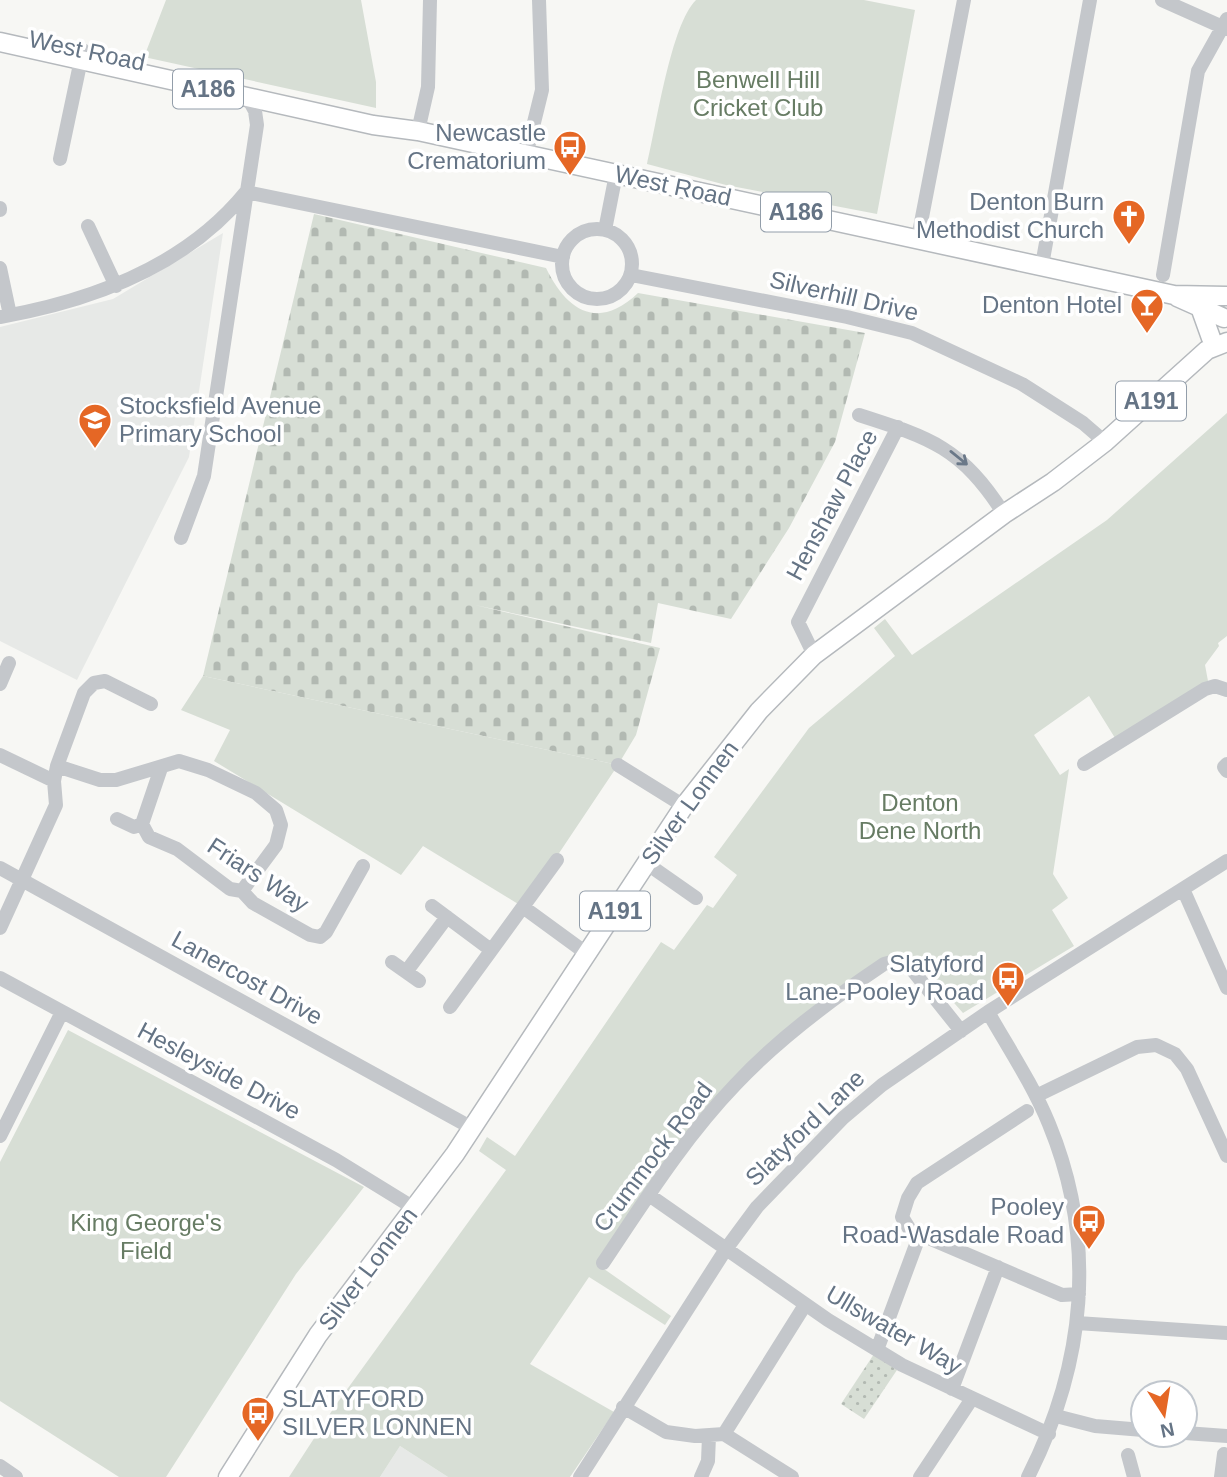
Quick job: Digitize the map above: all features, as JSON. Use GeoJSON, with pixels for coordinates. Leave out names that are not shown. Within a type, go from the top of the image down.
{"type":"FeatureCollection","features":[{"type":"Feature","properties":{"kind":"main road","name":"West Road"},"geometry":{"type":"LineString","coordinates":[[0,33],[248,98],[418,131],[1174,295],[1201,303],[1226,318]]}},
{"type":"Feature","properties":{"kind":"main road","name":"West Road"},"geometry":{"type":"LineString","coordinates":[[0,43],[82,56],[376,114],[418,131]]}},
{"type":"Feature","properties":{"kind":"main road"},"geometry":{"type":"LineString","coordinates":[[1219,344],[1201,303],[1227,289]]}},
{"type":"Feature","properties":{"kind":"main road","name":"West Road"},"geometry":{"type":"LineString","coordinates":[[1201,303],[1227,296]]}},
{"type":"Feature","properties":{"kind":"main road","name":"Silver Lonnen"},"geometry":{"type":"LineString","coordinates":[[228,1477],[318,1335],[472,1128],[684,806],[759,711],[814,655],[1004,514],[1054,482],[1105,442],[1219,344],[1226,318]]}},
{"type":"Feature","properties":{"kind":"street"},"geometry":{"type":"LineString","coordinates":[[418,131],[428,87],[430,0]]}},
{"type":"Feature","properties":{"kind":"street"},"geometry":{"type":"LineString","coordinates":[[526,155],[542,90],[540,0]]}},
{"type":"Feature","properties":{"kind":"street"},"geometry":{"type":"LineString","coordinates":[[918,238],[964,0]]}},
{"type":"Feature","properties":{"kind":"street"},"geometry":{"type":"LineString","coordinates":[[1042,265],[1090,0]]}},
{"type":"Feature","properties":{"kind":"street"},"geometry":{"type":"LineString","coordinates":[[1162,0],[1225,24],[1198,71],[1163,275]]}},
{"type":"Feature","properties":{"kind":"street"},"geometry":{"type":"LineString","coordinates":[[60,159],[82,56]]}},
{"type":"Feature","properties":{"kind":"street"},"geometry":{"type":"LineString","coordinates":[[181,538],[204,476],[257,125],[255,111],[248,98]]}},
{"type":"Feature","properties":{"kind":"street"},"geometry":{"type":"LineString","coordinates":[[257,125],[265,111],[280,105]]}},
{"type":"Feature","properties":{"kind":"street"},"geometry":{"type":"LineString","coordinates":[[605,230],[616,174]]}},
{"type":"Feature","properties":{"kind":"street"},"geometry":{"type":"LineString","coordinates":[[246,192],[563,257]]}},
{"type":"Feature","properties":{"kind":"street"},"geometry":{"type":"LineString","coordinates":[[0,268],[5,316],[50,307],[116,286],[165,260],[203,234],[228,213],[246,192]]}},
{"type":"Feature","properties":{"kind":"street"},"geometry":{"type":"LineString","coordinates":[[88,226],[116,286]]}},
{"type":"Feature","properties":{"kind":"street"},"geometry":{"type":"LineString","coordinates":[[605,230],[616,234],[631,252],[631,275],[619,292],[610,297],[589,298],[571,288],[565,278],[563,257],[574,238],[583,232],[605,230]]}},
{"type":"Feature","properties":{"kind":"street","name":"Silverhill Drive"},"geometry":{"type":"LineString","coordinates":[[631,275],[912,333],[1022,384],[1083,423],[1105,442]]}},
{"type":"Feature","properties":{"kind":"street"},"geometry":{"type":"LineString","coordinates":[[859,415],[898,427]]}},
{"type":"Feature","properties":{"kind":"street","name":"Henshaw Place"},"geometry":{"type":"LineString","coordinates":[[814,655],[798,622],[898,427],[929,439],[958,456],[984,482],[1004,514]]}},
{"type":"Feature","properties":{"kind":"street"},"geometry":{"type":"LineString","coordinates":[[0,684],[9,663]]}},
{"type":"Feature","properties":{"kind":"street"},"geometry":{"type":"LineString","coordinates":[[0,928],[56,805],[54,781],[57,766],[84,693],[94,683],[105,681],[151,704]]}},
{"type":"Feature","properties":{"kind":"street"},"geometry":{"type":"LineString","coordinates":[[1084,764],[1205,689],[1215,686],[1227,691]]}},
{"type":"Feature","properties":{"kind":"street"},"geometry":{"type":"LineString","coordinates":[[0,755],[42,779],[54,781]]}},
{"type":"Feature","properties":{"kind":"street"},"geometry":{"type":"LineString","coordinates":[[57,766],[100,780],[116,780],[179,761],[237,782],[267,802],[276,810],[281,825],[276,845],[243,891]]}},
{"type":"Feature","properties":{"kind":"street"},"geometry":{"type":"LineString","coordinates":[[1227,764],[1224,767],[1227,771]]}},
{"type":"Feature","properties":{"kind":"street"},"geometry":{"type":"LineString","coordinates":[[618,765],[684,806]]}},
{"type":"Feature","properties":{"kind":"street"},"geometry":{"type":"LineString","coordinates":[[142,824],[161,768]]}},
{"type":"Feature","properties":{"kind":"street","name":"Friars Way"},"geometry":{"type":"LineString","coordinates":[[117,819],[134,827],[142,824],[149,837],[177,849],[230,889],[243,891],[253,903],[267,912],[310,935],[320,937],[363,866]]}},
{"type":"Feature","properties":{"kind":"street"},"geometry":{"type":"LineString","coordinates":[[450,1007],[558,860]]}},
{"type":"Feature","properties":{"kind":"street","name":"Slatyford Lane"},"geometry":{"type":"LineString","coordinates":[[580,1477],[726,1249],[757,1207],[843,1118],[882,1085],[988,1012],[1227,861]]}},
{"type":"Feature","properties":{"kind":"street"},"geometry":{"type":"LineString","coordinates":[[646,863],[696,898]]}},
{"type":"Feature","properties":{"kind":"street","name":"Lanercost Drive"},"geometry":{"type":"LineString","coordinates":[[0,868],[472,1128]]}},
{"type":"Feature","properties":{"kind":"street"},"geometry":{"type":"LineString","coordinates":[[1183,890],[1227,988]]}},
{"type":"Feature","properties":{"kind":"street"},"geometry":{"type":"LineString","coordinates":[[432,906],[491,950]]}},
{"type":"Feature","properties":{"kind":"street"},"geometry":{"type":"LineString","coordinates":[[523,907],[586,953]]}},
{"type":"Feature","properties":{"kind":"street"},"geometry":{"type":"LineString","coordinates":[[406,972],[447,917]]}},
{"type":"Feature","properties":{"kind":"street","name":"Crummock Road"},"geometry":{"type":"LineString","coordinates":[[603,1264],[688,1139],[736,1083],[802,1024],[884,964],[899,960],[905,962],[961,1031]]}},
{"type":"Feature","properties":{"kind":"street"},"geometry":{"type":"LineString","coordinates":[[392,962],[419,981]]}},
{"type":"Feature","properties":{"kind":"street","name":"Hesleyside Drive"},"geometry":{"type":"LineString","coordinates":[[0,978],[336,1160],[414,1209]]}},
{"type":"Feature","properties":{"kind":"street"},"geometry":{"type":"LineString","coordinates":[[0,1136],[62,1012]]}},
{"type":"Feature","properties":{"kind":"street"},"geometry":{"type":"LineString","coordinates":[[988,1012],[1036,1096],[1068,1179],[1079,1242],[1077,1323],[1056,1416],[1028,1477]]}},
{"type":"Feature","properties":{"kind":"street"},"geometry":{"type":"LineString","coordinates":[[1036,1096],[1137,1047],[1156,1045],[1175,1054],[1187,1069],[1227,1156]]}},
{"type":"Feature","properties":{"kind":"street"},"geometry":{"type":"LineString","coordinates":[[1027,1111],[917,1183],[908,1198],[902,1217],[910,1230],[1062,1295],[1079,1294]]}},
{"type":"Feature","properties":{"kind":"street","name":"Ullswater Way"},"geometry":{"type":"LineString","coordinates":[[649,1195],[805,1305],[902,1366],[1049,1434]]}},
{"type":"Feature","properties":{"kind":"street"},"geometry":{"type":"LineString","coordinates":[[877,1350],[920,1234]]}},
{"type":"Feature","properties":{"kind":"street"},"geometry":{"type":"LineString","coordinates":[[952,1389],[999,1267]]}},
{"type":"Feature","properties":{"kind":"street"},"geometry":{"type":"LineString","coordinates":[[701,1477],[717,1435],[805,1305]]}},
{"type":"Feature","properties":{"kind":"street"},"geometry":{"type":"LineString","coordinates":[[1077,1323],[1227,1333]]}},
{"type":"Feature","properties":{"kind":"street"},"geometry":{"type":"LineString","coordinates":[[920,1477],[971,1400]]}},
{"type":"Feature","properties":{"kind":"street"},"geometry":{"type":"LineString","coordinates":[[623,1407],[666,1432],[717,1435],[792,1477]]}},
{"type":"Feature","properties":{"kind":"street"},"geometry":{"type":"LineString","coordinates":[[1056,1416],[1095,1426],[1129,1429]]}},
{"type":"Feature","properties":{"kind":"street"},"geometry":{"type":"LineString","coordinates":[[1199,1434],[1227,1436]]}},
{"type":"Feature","properties":{"kind":"street"},"geometry":{"type":"LineString","coordinates":[[1222,1477],[1224,1454]]}},
{"type":"Feature","properties":{"kind":"street"},"geometry":{"type":"LineString","coordinates":[[1128,1455],[1134,1477]]}},
{"type":"Feature","properties":{"kind":"street"},"geometry":{"type":"LineString","coordinates":[[0,1466],[16,1477]]}},
{"type":"Feature","properties":{"kind":"shaded area","name":"Stocksfield Avenue Primary School"},"geometry":{"type":"Polygon","coordinates":[[[223,233],[189,457],[77,680],[0,641],[0,327],[113,299],[223,233]]]}},
{"type":"Feature","properties":{"kind":"shaded area"},"geometry":{"type":"Polygon","coordinates":[[[400,1446],[448,1477],[380,1477],[400,1446]]]}},
{"type":"Feature","properties":{"kind":"green space"},"geometry":{"type":"Polygon","coordinates":[[[166,0],[361,0],[376,82],[376,108],[144,57],[166,0]]]}},
{"type":"Feature","properties":{"kind":"green space","name":"Benwell Hill Cricket Club"},"geometry":{"type":"Polygon","coordinates":[[[696,0],[864,0],[915,10],[877,214],[726,185],[647,164],[672,53],[687,12],[696,0]]]}},
{"type":"Feature","properties":{"kind":"green space"},"geometry":{"type":"Polygon","coordinates":[[[314,214],[546,268],[564,295],[585,311],[610,311],[638,293],[865,333],[835,442],[789,528],[731,619],[658,603],[651,643],[475,605],[660,648],[636,735],[618,765],[203,676],[314,214]]]}},
{"type":"Feature","properties":{"kind":"green space","name":"Denton Dene North"},"geometry":{"type":"Polygon","coordinates":[[[1227,413],[1227,636],[1218,643],[1219,646],[1205,665],[1208,681],[1115,738],[1089,696],[1034,735],[1060,775],[1069,769],[1053,874],[1068,898],[1052,910],[1074,946],[963,1013],[916,960],[903,955],[730,1085],[597,1264],[671,1316],[665,1325],[589,1277],[530,1364],[614,1412],[570,1477],[448,1477],[400,1446],[380,1477],[289,1477],[335,1406],[506,1170],[479,1151],[487,1137],[515,1156],[661,942],[674,950],[707,905],[713,908],[737,875],[714,857],[809,728],[895,656],[874,628],[885,619],[912,655],[1107,520],[1227,413]]]}},
{"type":"Feature","properties":{"kind":"green space"},"geometry":{"type":"Polygon","coordinates":[[[203,676],[618,765],[523,907],[423,846],[401,875],[214,761],[230,730],[181,710],[203,676]]]}},
{"type":"Feature","properties":{"kind":"green space","name":"King George's Field"},"geometry":{"type":"Polygon","coordinates":[[[68,1030],[364,1187],[296,1274],[166,1477],[119,1477],[0,1401],[0,1162],[68,1030]]]}},
{"type":"Feature","properties":{"kind":"green space"},"geometry":{"type":"Polygon","coordinates":[[[874,1354],[897,1370],[864,1419],[841,1404],[874,1354]]]}},
{"type":"Feature","properties":{"kind":"place","name":"Newcastle Crematorium"},"geometry":{"type":"Point","coordinates":[570,177]}},
{"type":"Feature","properties":{"kind":"place","name":"Denton Burn Methodist Church"},"geometry":{"type":"Point","coordinates":[1129,246]}},
{"type":"Feature","properties":{"kind":"place","name":"Denton Hotel"},"geometry":{"type":"Point","coordinates":[1147,335]}},
{"type":"Feature","properties":{"kind":"place","name":"Stocksfield Avenue Primary School"},"geometry":{"type":"Point","coordinates":[95,450]}},
{"type":"Feature","properties":{"kind":"place","name":"Slatyford Lane-Pooley Road"},"geometry":{"type":"Point","coordinates":[1008,1008]}},
{"type":"Feature","properties":{"kind":"place","name":"Pooley Road-Wasdale Road"},"geometry":{"type":"Point","coordinates":[1089,1251]}},
{"type":"Feature","properties":{"kind":"place","name":"SLATYFORD SILVER LONNEN"},"geometry":{"type":"Point","coordinates":[258,1443]}}]}
